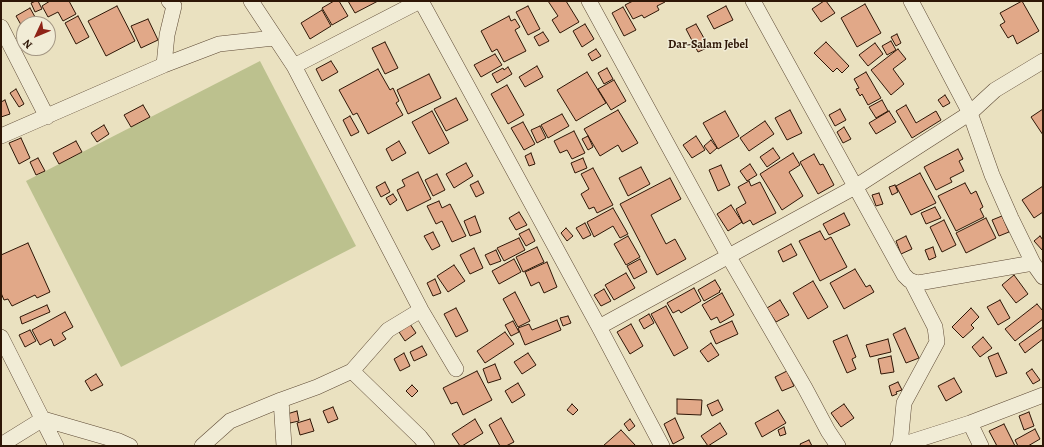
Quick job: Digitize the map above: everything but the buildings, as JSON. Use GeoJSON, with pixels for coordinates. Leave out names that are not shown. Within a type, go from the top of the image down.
{"type":"FeatureCollection","features":[{"type":"Feature","properties":{"kind":"street"},"geometry":{"type":"LineString","coordinates":[[250,1],[294,66],[421,310],[456,369]]}},
{"type":"Feature","properties":{"kind":"street"},"geometry":{"type":"LineString","coordinates":[[294,66],[421,1],[599,327],[662,446]]}},
{"type":"Feature","properties":{"kind":"street"},"geometry":{"type":"LineString","coordinates":[[589,1],[729,257],[838,446]]}},
{"type":"Feature","properties":{"kind":"street"},"geometry":{"type":"LineString","coordinates":[[753,1],[904,275],[912,282],[935,328],[937,342],[904,403],[899,446],[970,423],[1043,395]]}},
{"type":"Feature","properties":{"kind":"street"},"geometry":{"type":"LineString","coordinates":[[912,1],[970,113],[992,175],[1011,218],[1033,263],[1043,277]]}},
{"type":"Feature","properties":{"kind":"street"},"geometry":{"type":"LineString","coordinates":[[164,65],[167,35],[175,3]]}},
{"type":"Feature","properties":{"kind":"street"},"geometry":{"type":"LineString","coordinates":[[1,27],[47,117]]}},
{"type":"Feature","properties":{"kind":"street"},"geometry":{"type":"LineString","coordinates":[[1,136],[164,65],[219,44],[274,38]]}},
{"type":"Feature","properties":{"kind":"street"},"geometry":{"type":"LineString","coordinates":[[599,327],[855,187],[970,113],[994,90],[1043,61]]}},
{"type":"Feature","properties":{"kind":"street"},"geometry":{"type":"LineString","coordinates":[[912,282],[924,282],[1033,263]]}},
{"type":"Feature","properties":{"kind":"street"},"geometry":{"type":"LineString","coordinates":[[208,445],[230,421],[317,387],[352,371],[388,330],[421,310]]}},
{"type":"Feature","properties":{"kind":"street"},"geometry":{"type":"LineString","coordinates":[[1,336],[56,446]]}},
{"type":"Feature","properties":{"kind":"street"},"geometry":{"type":"LineString","coordinates":[[352,371],[420,437],[427,446]]}},
{"type":"Feature","properties":{"kind":"street"},"geometry":{"type":"LineString","coordinates":[[281,400],[284,446]]}},
{"type":"Feature","properties":{"kind":"street"},"geometry":{"type":"LineString","coordinates":[[1,445],[43,420],[119,440],[130,446]]}},
{"type":"Feature","properties":{"kind":"street"},"geometry":{"type":"LineString","coordinates":[[970,423],[981,446]]}},
{"type":"Feature","properties":{"kind":"green space"},"geometry":{"type":"Polygon","coordinates":[[[260,61],[356,246],[121,367],[26,181],[260,61]]]}},
{"type":"Feature","properties":{"kind":"district","name":"Dar-Salam Jebel"},"geometry":{"type":"Point","coordinates":[708,45]}}]}
